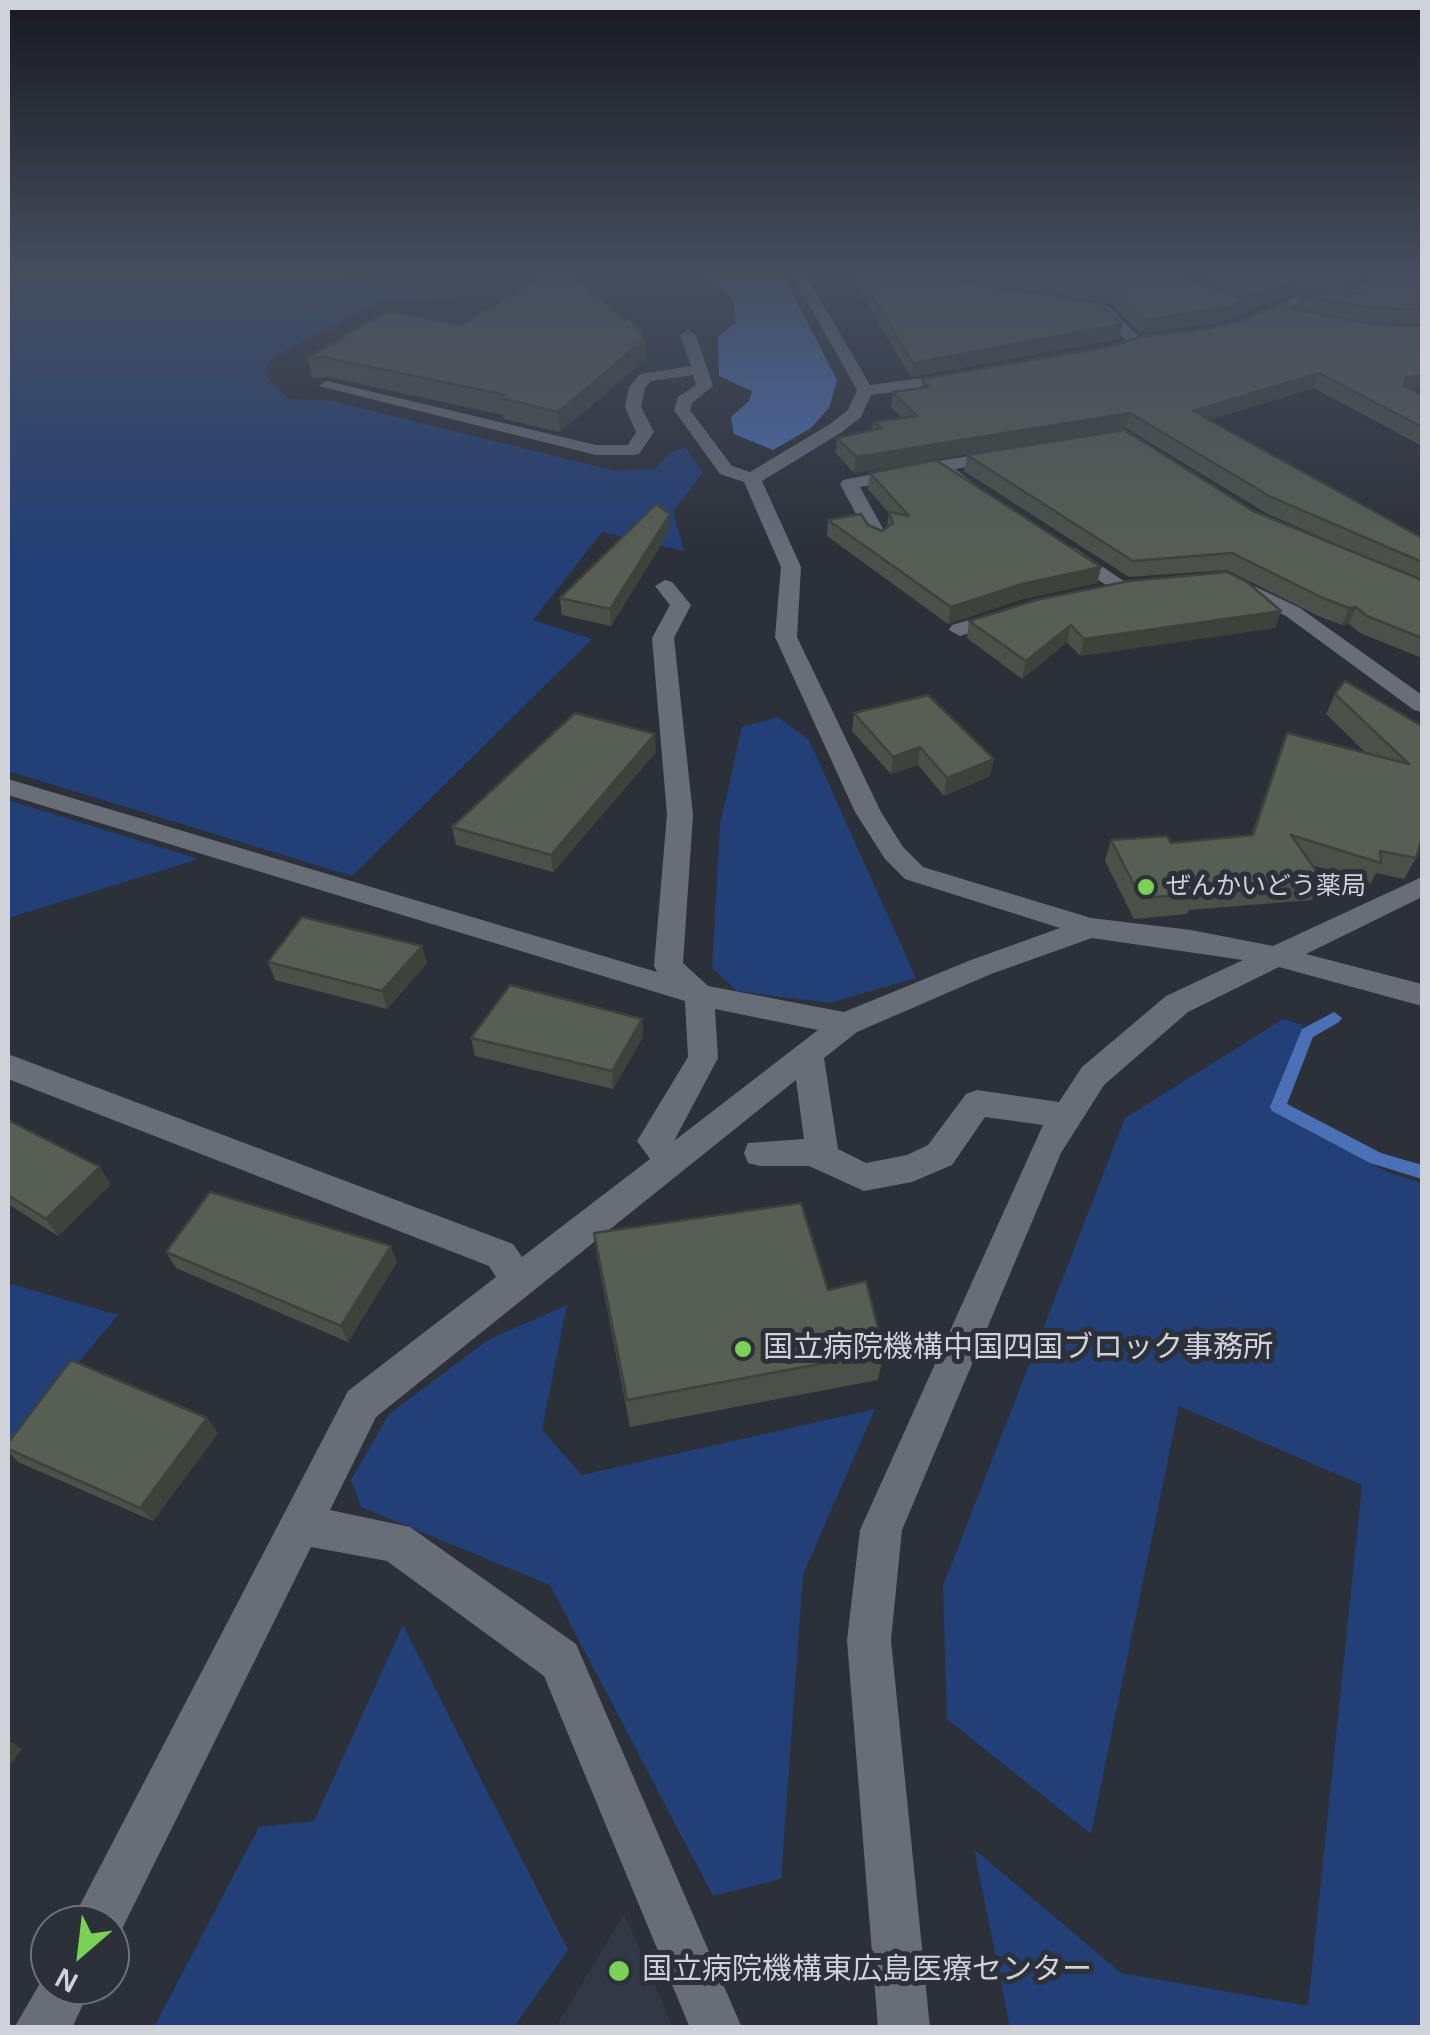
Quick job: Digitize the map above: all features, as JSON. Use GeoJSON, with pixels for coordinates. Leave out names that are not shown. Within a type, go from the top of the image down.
{"type":"FeatureCollection","features":[{"type":"Feature","properties":{"kind":"street"},"geometry":{"type":"LineString","coordinates":[[327,386],[596,450],[633,450],[645,432],[633,407],[637,386],[646,377],[698,370],[705,386],[684,401],[682,410],[726,470],[752,478],[836,428],[855,413],[864,390]]}},
{"type":"Feature","properties":{"kind":"street"},"geometry":{"type":"LineString","coordinates":[[853,370],[864,390]]}},
{"type":"Feature","properties":{"kind":"street"},"geometry":{"type":"LineString","coordinates":[[864,390],[896,389],[973,376]]}},
{"type":"Feature","properties":{"kind":"street"},"geometry":{"type":"LineString","coordinates":[[878,538],[849,484],[1031,452]]}},
{"type":"Feature","properties":{"kind":"street"},"geometry":{"type":"LineString","coordinates":[[938,466],[985,497]]}},
{"type":"Feature","properties":{"kind":"street"},"geometry":{"type":"LineString","coordinates":[[752,478],[792,567],[786,637],[868,812],[894,853],[914,873],[1090,928],[1191,940],[1275,956],[1422,995]]}},
{"type":"Feature","properties":{"kind":"street"},"geometry":{"type":"LineString","coordinates":[[1046,538],[1133,588],[1085,596]]}},
{"type":"Feature","properties":{"kind":"street"},"geometry":{"type":"LineString","coordinates":[[1208,580],[1225,579],[1293,612],[1422,706]]}},
{"type":"Feature","properties":{"kind":"street"},"geometry":{"type":"LineString","coordinates":[[664,586],[680,605],[663,638],[680,815],[668,966],[699,995],[703,1058],[653,1140],[674,1161]]}},
{"type":"Feature","properties":{"kind":"street"},"geometry":{"type":"LineString","coordinates":[[960,630],[1027,608]]}},
{"type":"Feature","properties":{"kind":"street"},"geometry":{"type":"LineString","coordinates":[[8,787],[699,995],[846,1024]]}},
{"type":"Feature","properties":{"kind":"street"},"geometry":{"type":"LineString","coordinates":[[904,2028],[870,1640],[881,1530],[1047,1147],[1093,1076],[1178,1004],[1422,886]]}},
{"type":"Feature","properties":{"kind":"street"},"geometry":{"type":"LineString","coordinates":[[107,1905],[362,1404],[846,1024],[981,967],[1090,928]]}},
{"type":"Feature","properties":{"kind":"street"},"geometry":{"type":"LineString","coordinates":[[808,1052],[823,1157]]}},
{"type":"Feature","properties":{"kind":"street"},"geometry":{"type":"LineString","coordinates":[[8,1066],[501,1255],[518,1280]]}},
{"type":"Feature","properties":{"kind":"street"},"geometry":{"type":"LineString","coordinates":[[760,1153],[813,1152],[864,1177],[912,1168],[940,1155],[977,1103],[1066,1116]]}},
{"type":"Feature","properties":{"kind":"street"},"geometry":{"type":"LineString","coordinates":[[300,1526],[394,1542],[560,1660],[716,2028]]}},
{"type":"Feature","properties":{"kind":"street"},"geometry":{"type":"LineString","coordinates":[[40,2028],[56,2005]]}},
{"type":"Feature","properties":{"kind":"shaded area"},"geometry":{"type":"Polygon","coordinates":[[[8,370],[266,370],[264,374],[289,399],[328,400],[616,471],[655,469],[669,454],[685,447],[703,473],[673,511],[684,551],[602,532],[533,620],[592,639],[352,876],[8,771],[8,370]]]}},
{"type":"Feature","properties":{"kind":"shaded area"},"geometry":{"type":"Polygon","coordinates":[[[719,370],[832,370],[837,380],[829,408],[811,428],[773,450],[734,434],[731,417],[749,401],[752,391],[719,376],[719,370]]]}},
{"type":"Feature","properties":{"kind":"shaded area"},"geometry":{"type":"Polygon","coordinates":[[[778,717],[809,740],[916,978],[829,1003],[737,991],[712,968],[720,825],[742,727],[778,717]]]}},
{"type":"Feature","properties":{"kind":"shaded area"},"geometry":{"type":"Polygon","coordinates":[[[8,800],[199,859],[8,918],[8,800]]]}},
{"type":"Feature","properties":{"kind":"shaded area"},"geometry":{"type":"Polygon","coordinates":[[[1283,1019],[1303,1025],[1276,1112],[1387,1172],[1422,1183],[1422,2027],[1010,2027],[974,1849],[1121,1973],[1308,2006],[1362,1485],[1179,1406],[1091,1834],[947,1719],[943,1586],[1125,1118],[1283,1019]]]}},
{"type":"Feature","properties":{"kind":"shaded area"},"geometry":{"type":"Polygon","coordinates":[[[8,1283],[118,1315],[8,1447],[8,1283]]]}},
{"type":"Feature","properties":{"kind":"shaded area"},"geometry":{"type":"Polygon","coordinates":[[[567,1305],[542,1430],[582,1475],[875,1409],[803,1575],[781,1879],[713,1896],[550,1585],[361,1507],[351,1480],[389,1414],[488,1340],[567,1305]]]}},
{"type":"Feature","properties":{"kind":"shaded area"},"geometry":{"type":"Polygon","coordinates":[[[403,1625],[568,1950],[514,2027],[154,2027],[259,1827],[314,1821],[403,1625]]]}},
{"type":"Feature","properties":{"kind":"shaded area","name":"国立病院機構東広島医療センター"},"geometry":{"type":"Polygon","coordinates":[[[624,1914],[673,2027],[556,2027],[624,1914]]]}},
{"type":"Feature","properties":{"kind":"building"},"geometry":{"type":"Polygon","coordinates":[[[385,370],[608,370],[558,412],[501,398],[506,395],[385,370]]]}},
{"type":"Feature","properties":{"kind":"building"},"geometry":{"type":"Polygon","coordinates":[[[974,370],[1422,370],[1422,375],[1405,378],[1404,386],[1422,395],[1422,427],[1319,373],[1193,411],[1422,538],[1422,562],[1271,497],[1130,413],[856,457],[837,438],[882,428],[873,422],[917,416],[893,392],[928,387],[922,379],[974,370]]]}},
{"type":"Feature","properties":{"kind":"building"},"geometry":{"type":"Polygon","coordinates":[[[1124,430],[1253,511],[1422,580],[1422,638],[1367,616],[1356,607],[1323,598],[1232,553],[1133,561],[967,455],[1124,430]]]}},
{"type":"Feature","properties":{"kind":"building"},"geometry":{"type":"Polygon","coordinates":[[[936,460],[1101,567],[1022,584],[951,607],[828,520],[861,514],[868,525],[882,531],[893,523],[889,512],[909,516],[870,473],[936,460]]]}},
{"type":"Feature","properties":{"kind":"building"},"geometry":{"type":"Polygon","coordinates":[[[656,504],[670,514],[610,609],[560,598],[656,504]]]}},
{"type":"Feature","properties":{"kind":"building"},"geometry":{"type":"Polygon","coordinates":[[[1227,572],[1247,582],[1281,611],[1084,639],[1071,625],[1026,661],[969,621],[1036,600],[1129,581],[1227,572]]]}},
{"type":"Feature","properties":{"kind":"building"},"geometry":{"type":"Polygon","coordinates":[[[1345,681],[1422,726],[1422,839],[1416,858],[1380,851],[1381,863],[1291,835],[1322,879],[1141,898],[1111,840],[1167,836],[1171,843],[1253,835],[1287,733],[1409,764],[1335,694],[1345,681]]]}},
{"type":"Feature","properties":{"kind":"building"},"geometry":{"type":"Polygon","coordinates":[[[928,695],[994,759],[947,778],[920,747],[893,757],[854,713],[928,695]]]}},
{"type":"Feature","properties":{"kind":"building"},"geometry":{"type":"Polygon","coordinates":[[[575,713],[655,734],[551,855],[452,827],[575,713]]]}},
{"type":"Feature","properties":{"kind":"building"},"geometry":{"type":"Polygon","coordinates":[[[302,917],[422,946],[382,991],[268,962],[302,917]]]}},
{"type":"Feature","properties":{"kind":"building"},"geometry":{"type":"Polygon","coordinates":[[[510,985],[642,1019],[612,1071],[471,1038],[510,985]]]}},
{"type":"Feature","properties":{"kind":"building"},"geometry":{"type":"Polygon","coordinates":[[[8,1120],[100,1167],[46,1219],[8,1195],[8,1120]]]}},
{"type":"Feature","properties":{"kind":"building"},"geometry":{"type":"Polygon","coordinates":[[[210,1192],[391,1246],[341,1326],[166,1252],[210,1192]]]}},
{"type":"Feature","properties":{"kind":"building","name":"国立病院機構中国四国ブロック事務所"},"geometry":{"type":"Polygon","coordinates":[[[801,1203],[828,1290],[866,1281],[884,1352],[627,1400],[594,1233],[801,1203]]]}},
{"type":"Feature","properties":{"kind":"building"},"geometry":{"type":"Polygon","coordinates":[[[71,1360],[207,1418],[140,1508],[8,1449],[8,1443],[71,1360]]]}},
{"type":"Feature","properties":{"kind":"waterway"},"geometry":{"type":"LineString","coordinates":[[1334,1018],[1307,1033],[1278,1107],[1376,1158],[1422,1172]]}},
{"type":"Feature","properties":{"kind":"place","name":"ぜんかいどう薬局"},"geometry":{"type":"Point","coordinates":[1146,887]}},
{"type":"Feature","properties":{"kind":"place","name":"国立病院機構中国四国ブロック事務所"},"geometry":{"type":"Point","coordinates":[743,1349]}},
{"type":"Feature","properties":{"kind":"place","name":"国立病院機構東広島医療センター"},"geometry":{"type":"Point","coordinates":[619,1971]}}]}
